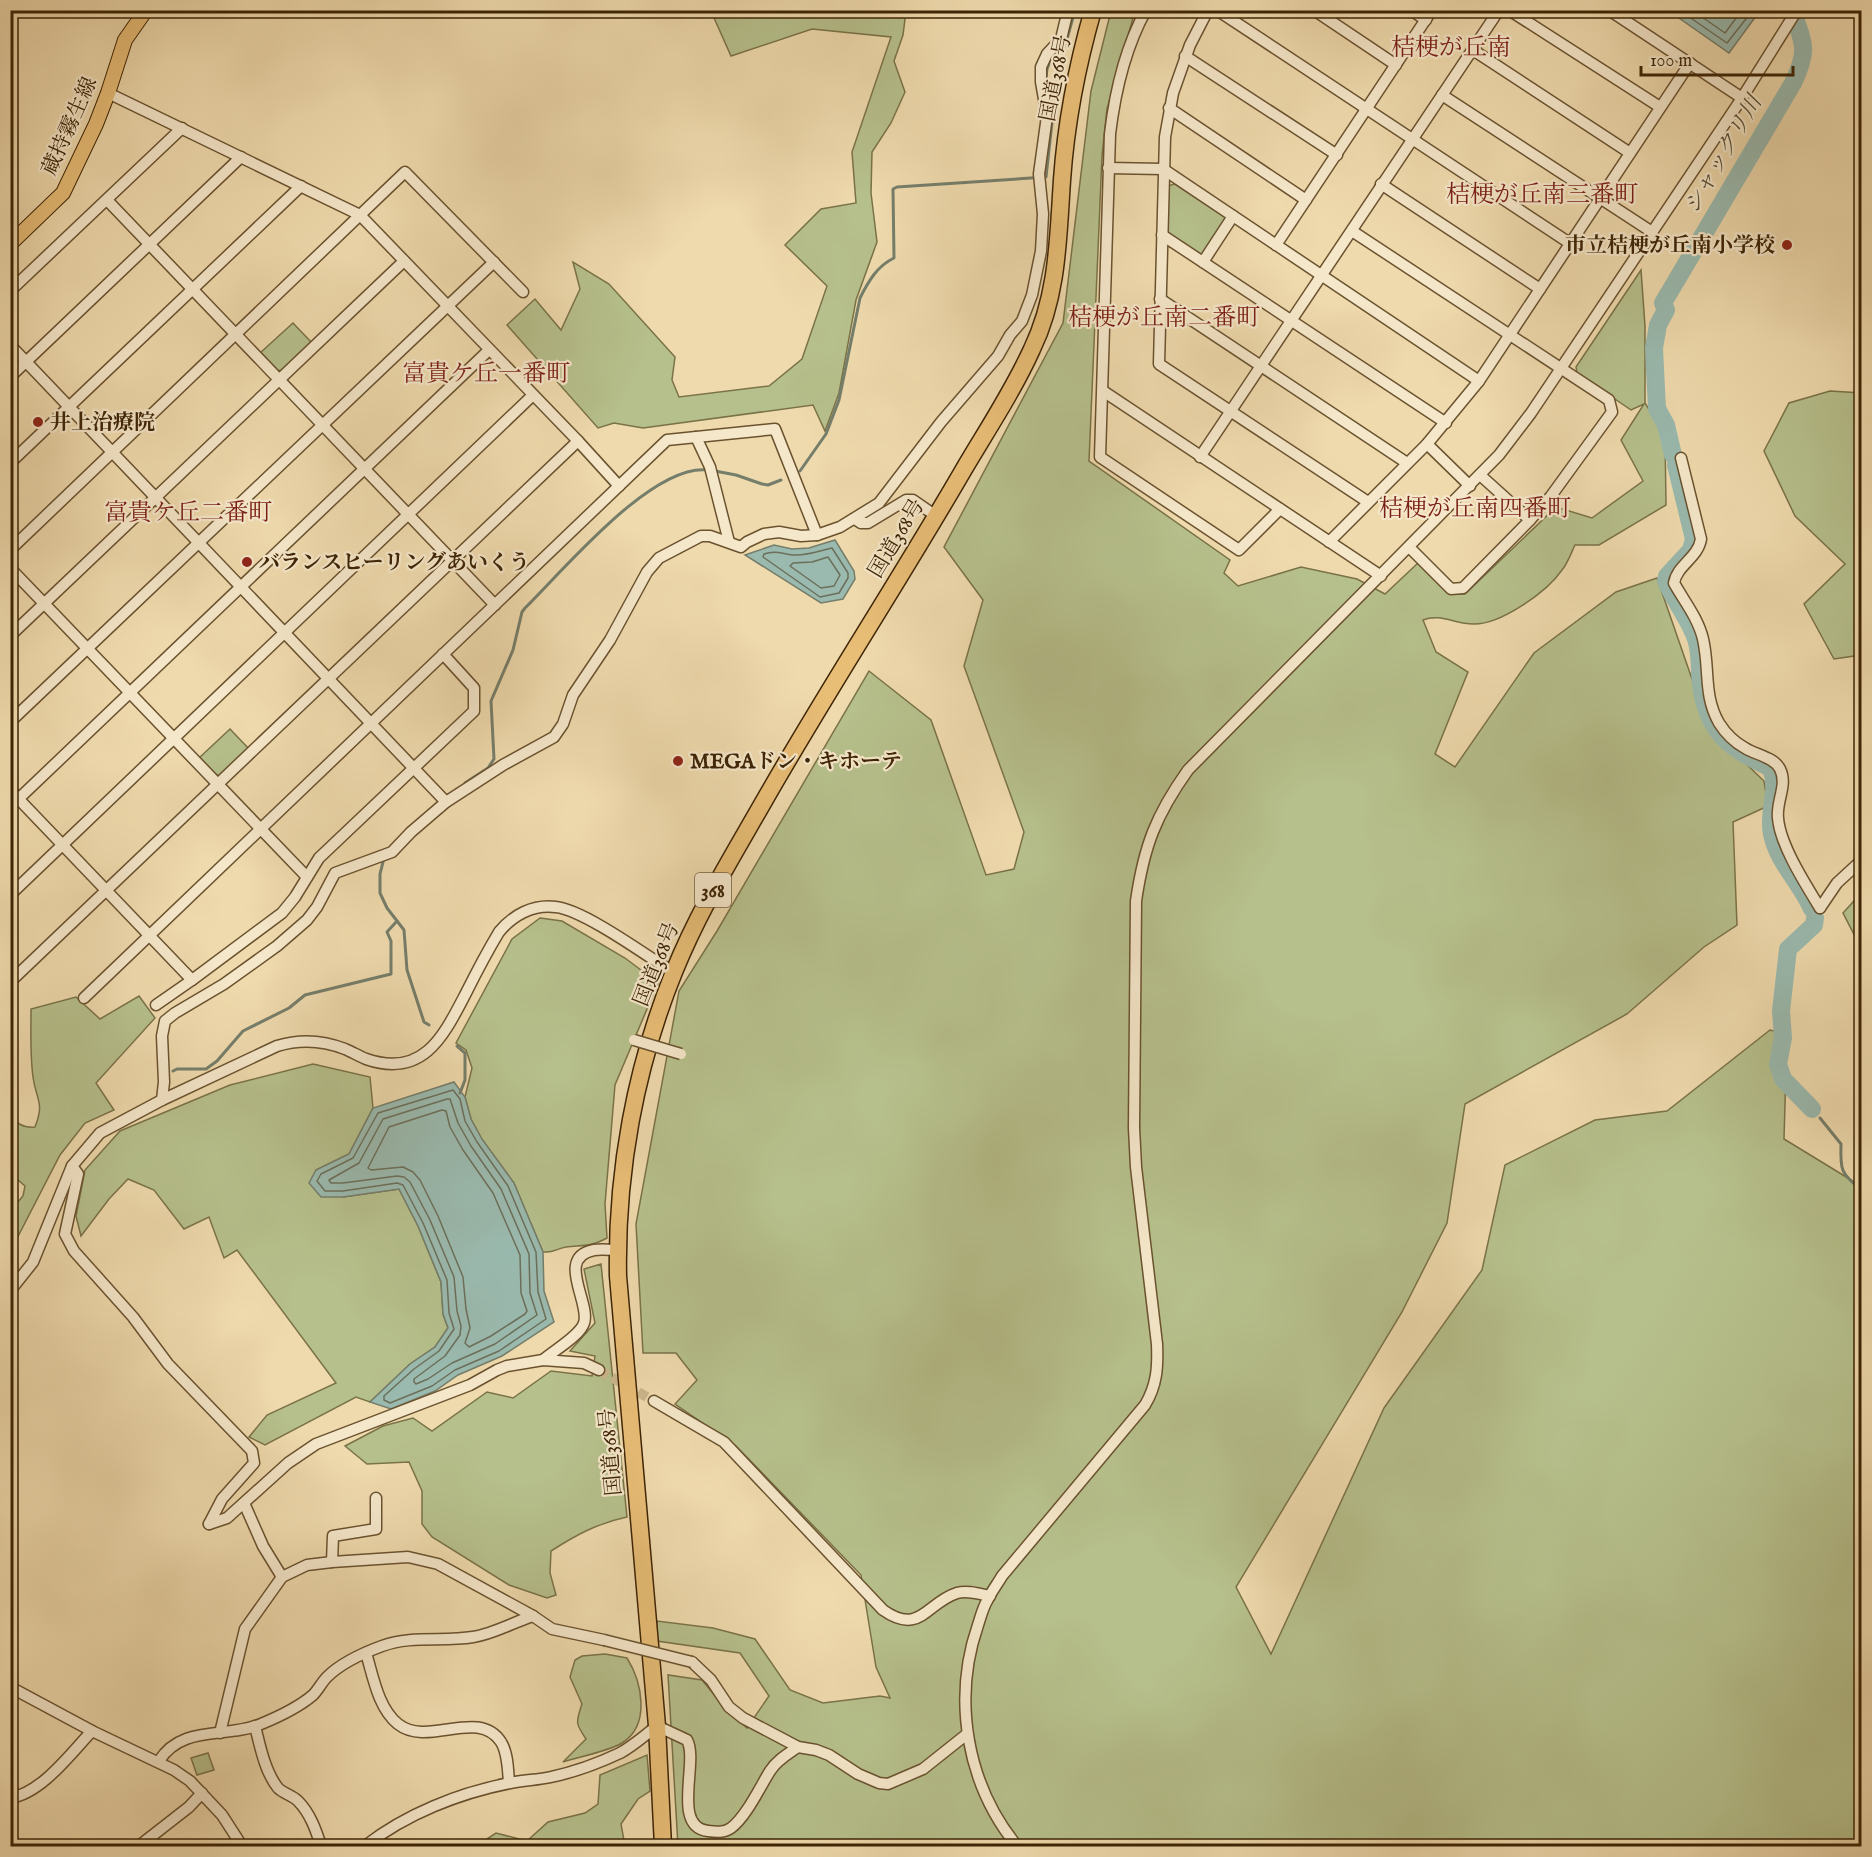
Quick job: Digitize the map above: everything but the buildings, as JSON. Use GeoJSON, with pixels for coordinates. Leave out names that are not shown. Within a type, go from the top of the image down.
{"type":"FeatureCollection","features":[{"type":"Feature","properties":{"kind":"highway","name":"国道368号"},"geometry":{"type":"LineString","coordinates":[[663,1846],[657,1726],[617,1250],[623,1167],[638,1089],[674,973],[716,884],[809,723],[936,516],[1033,348],[1049,305],[1058,252],[1068,123],[1075,83],[1093,10]]}},
{"type":"Feature","properties":{"kind":"main road","name":"蔵持霧生線"},"geometry":{"type":"LineString","coordinates":[[10,244],[63,193],[108,93],[125,40],[146,10]]}},
{"type":"Feature","properties":{"kind":"street"},"geometry":{"type":"LineString","coordinates":[[162,1100],[164,1082],[162,1036],[165,1021],[224,984],[307,920],[317,907],[335,873],[392,852],[443,799],[545,743],[558,733],[573,695],[610,640],[653,564],[664,554],[701,537],[710,536],[741,547],[764,534],[779,532],[801,536],[817,535],[855,519],[879,503],[941,422],[998,357],[1010,335],[1022,321],[1032,295],[1041,251],[1043,214],[1039,179],[1047,117],[1041,67],[1047,54],[1061,39],[1068,10]]}},
{"type":"Feature","properties":{"kind":"street"},"geometry":{"type":"LineString","coordinates":[[1146,10],[1138,25],[1119,85],[1111,126],[1100,457],[1239,550],[1280,509]]}},
{"type":"Feature","properties":{"kind":"street"},"geometry":{"type":"LineString","coordinates":[[1208,10],[1185,56],[1169,108],[1163,170],[1159,364],[1368,502]]}},
{"type":"Feature","properties":{"kind":"street"},"geometry":{"type":"LineString","coordinates":[[1217,10],[1571,244]]}},
{"type":"Feature","properties":{"kind":"street"},"geometry":{"type":"LineString","coordinates":[[1314,10],[1396,65]]}},
{"type":"Feature","properties":{"kind":"street"},"geometry":{"type":"LineString","coordinates":[[1276,245],[1429,15],[1411,10]]}},
{"type":"Feature","properties":{"kind":"street"},"geometry":{"type":"LineString","coordinates":[[1200,457],[1499,10]]}},
{"type":"Feature","properties":{"kind":"street"},"geometry":{"type":"LineString","coordinates":[[1509,10],[1660,107]]}},
{"type":"Feature","properties":{"kind":"street"},"geometry":{"type":"LineString","coordinates":[[1609,10],[1742,98]]}},
{"type":"Feature","properties":{"kind":"street"},"geometry":{"type":"LineString","coordinates":[[1017,1846],[989,1803],[975,1767],[967,1734],[966,1676],[974,1636],[990,1596],[1002,1576],[1145,1405],[1155,1386],[1157,1374],[1157,1344],[1136,1167],[1133,1110],[1136,901],[1141,867],[1149,838],[1162,809],[1188,770],[1499,455],[1531,413],[1742,98],[1797,10]]}},
{"type":"Feature","properties":{"kind":"street"},"geometry":{"type":"LineString","coordinates":[[1473,50],[1630,153]]}},
{"type":"Feature","properties":{"kind":"street"},"geometry":{"type":"LineString","coordinates":[[1185,56],[1337,154]]}},
{"type":"Feature","properties":{"kind":"street"},"geometry":{"type":"LineString","coordinates":[[1329,542],[1446,423],[1479,381],[1690,63]]}},
{"type":"Feature","properties":{"kind":"street"},"geometry":{"type":"LineString","coordinates":[[108,93],[360,215],[619,486]]}},
{"type":"Feature","properties":{"kind":"street"},"geometry":{"type":"LineString","coordinates":[[1442,95],[1652,232]]}},
{"type":"Feature","properties":{"kind":"street"},"geometry":{"type":"LineString","coordinates":[[1169,108],[1306,200]]}},
{"type":"Feature","properties":{"kind":"street"},"geometry":{"type":"LineString","coordinates":[[10,291],[182,128]]}},
{"type":"Feature","properties":{"kind":"street"},"geometry":{"type":"LineString","coordinates":[[10,377],[241,157]]}},
{"type":"Feature","properties":{"kind":"street"},"geometry":{"type":"LineString","coordinates":[[1108,168],[1163,170],[1479,381]]}},
{"type":"Feature","properties":{"kind":"street"},"geometry":{"type":"LineString","coordinates":[[10,550],[405,172],[523,292]]}},
{"type":"Feature","properties":{"kind":"street"},"geometry":{"type":"LineString","coordinates":[[1381,184],[1540,289]]}},
{"type":"Feature","properties":{"kind":"street"},"geometry":{"type":"LineString","coordinates":[[10,463],[301,186]]}},
{"type":"Feature","properties":{"kind":"street"},"geometry":{"type":"LineString","coordinates":[[107,200],[495,605]]}},
{"type":"Feature","properties":{"kind":"street"},"geometry":{"type":"LineString","coordinates":[[1203,262],[1233,216]]}},
{"type":"Feature","properties":{"kind":"street"},"geometry":{"type":"LineString","coordinates":[[1352,231],[1609,400],[1612,412],[1561,484],[1530,520],[1463,588],[1451,589],[1409,548]]}},
{"type":"Feature","properties":{"kind":"street"},"geometry":{"type":"LineString","coordinates":[[1162,235],[1446,423]]}},
{"type":"Feature","properties":{"kind":"street"},"geometry":{"type":"LineString","coordinates":[[10,636],[404,261]]}},
{"type":"Feature","properties":{"kind":"street"},"geometry":{"type":"LineString","coordinates":[[10,723],[494,262]]}},
{"type":"Feature","properties":{"kind":"street"},"geometry":{"type":"LineString","coordinates":[[1160,299],[1407,463]]}},
{"type":"Feature","properties":{"kind":"street"},"geometry":{"type":"LineString","coordinates":[[10,345],[443,799]]}},
{"type":"Feature","properties":{"kind":"street"},"geometry":{"type":"LineString","coordinates":[[10,807],[489,350]]}},
{"type":"Feature","properties":{"kind":"street"},"geometry":{"type":"LineString","coordinates":[[1103,391],[1381,576]]}},
{"type":"Feature","properties":{"kind":"street"},"geometry":{"type":"LineString","coordinates":[[10,896],[533,395]]}},
{"type":"Feature","properties":{"kind":"street"},"geometry":{"type":"LineString","coordinates":[[84,998],[667,440],[775,429],[817,535]]}},
{"type":"Feature","properties":{"kind":"street"},"geometry":{"type":"LineString","coordinates":[[696,436],[711,472],[729,542]]}},
{"type":"Feature","properties":{"kind":"street"},"geometry":{"type":"LineString","coordinates":[[10,982],[578,441]]}},
{"type":"Feature","properties":{"kind":"street"},"geometry":{"type":"LineString","coordinates":[[1426,444],[1470,486]]}},
{"type":"Feature","properties":{"kind":"street"},"geometry":{"type":"LineString","coordinates":[[1681,458],[1701,539],[1699,549],[1675,577],[1674,583],[1693,613],[1701,632],[1708,698],[1714,714],[1728,736],[1746,749],[1778,765],[1783,778],[1778,819],[1790,856],[1820,908],[1837,883],[1862,860]]}},
{"type":"Feature","properties":{"kind":"street"},"geometry":{"type":"LineString","coordinates":[[1480,475],[1530,520]]}},
{"type":"Feature","properties":{"kind":"street"},"geometry":{"type":"LineString","coordinates":[[855,519],[861,523],[868,523],[906,500],[913,500],[936,516]]}},
{"type":"Feature","properties":{"kind":"street"},"geometry":{"type":"LineString","coordinates":[[10,568],[307,878]]}},
{"type":"Feature","properties":{"kind":"street"},"geometry":{"type":"LineString","coordinates":[[156,1005],[282,913],[295,897],[319,858],[474,711],[474,687],[443,654]]}},
{"type":"Feature","properties":{"kind":"street"},"geometry":{"type":"LineString","coordinates":[[10,790],[192,980]]}},
{"type":"Feature","properties":{"kind":"street"},"geometry":{"type":"LineString","coordinates":[[10,1291],[33,1262],[72,1166],[100,1133],[162,1100],[287,1043],[318,1041],[364,1058],[385,1063],[406,1061],[417,1057],[432,1048],[447,1030],[499,932],[516,916],[531,909],[556,907],[573,912],[674,973]]}},
{"type":"Feature","properties":{"kind":"street"},"geometry":{"type":"LineString","coordinates":[[634,1040],[681,1054]]}},
{"type":"Feature","properties":{"kind":"street"},"geometry":{"type":"LineString","coordinates":[[72,1166],[78,1174],[65,1234],[74,1251],[133,1317],[168,1364],[252,1450],[254,1463],[222,1499],[209,1524],[227,1518],[265,1482],[316,1444],[470,1385],[507,1366],[543,1360],[584,1363],[599,1370]]}},
{"type":"Feature","properties":{"kind":"street"},"geometry":{"type":"LineString","coordinates":[[543,1360],[576,1334],[585,1323],[576,1278],[577,1263],[584,1254],[593,1251],[617,1250]]}},
{"type":"Feature","properties":{"kind":"street"},"geometry":{"type":"LineString","coordinates":[[654,1401],[724,1442],[883,1610],[894,1618],[918,1619],[948,1598],[962,1592],[990,1596]]}},
{"type":"Feature","properties":{"kind":"street"},"geometry":{"type":"LineString","coordinates":[[332,1562],[333,1536],[376,1529],[376,1498]]}},
{"type":"Feature","properties":{"kind":"street"},"geometry":{"type":"LineString","coordinates":[[244,1503],[263,1546],[282,1577]]}},
{"type":"Feature","properties":{"kind":"street"},"geometry":{"type":"LineString","coordinates":[[220,1733],[244,1629],[282,1577],[307,1566],[332,1562],[408,1557],[438,1564],[533,1616],[552,1629],[692,1662],[704,1673],[723,1700],[736,1713],[763,1730],[798,1747],[822,1753],[870,1780],[888,1784],[923,1770],[967,1734]]}},
{"type":"Feature","properties":{"kind":"street"},"geometry":{"type":"LineString","coordinates":[[159,1761],[175,1743],[189,1736],[245,1730],[275,1718],[312,1695],[346,1662],[384,1645],[409,1639],[474,1637],[533,1616]]}},
{"type":"Feature","properties":{"kind":"street"},"geometry":{"type":"LineString","coordinates":[[366,1653],[382,1704],[397,1723],[409,1730],[423,1733],[462,1727],[479,1728],[492,1733],[502,1743],[509,1783]]}},
{"type":"Feature","properties":{"kind":"street"},"geometry":{"type":"LineString","coordinates":[[10,1687],[92,1731],[159,1761],[190,1781],[222,1815],[242,1846]]}},
{"type":"Feature","properties":{"kind":"street"},"geometry":{"type":"LineString","coordinates":[[255,1726],[261,1751],[272,1778],[279,1789],[298,1800],[313,1823],[321,1846]]}},
{"type":"Feature","properties":{"kind":"street"},"geometry":{"type":"LineString","coordinates":[[365,1846],[409,1817],[447,1801],[509,1783],[551,1777],[582,1768],[622,1752],[657,1726],[681,1736],[689,1744],[691,1752],[687,1791],[692,1820],[703,1830],[719,1832],[733,1827],[778,1761],[798,1747]]}},
{"type":"Feature","properties":{"kind":"street"},"geometry":{"type":"LineString","coordinates":[[10,1798],[27,1794],[42,1783],[92,1731]]}},
{"type":"Feature","properties":{"kind":"street"},"geometry":{"type":"LineString","coordinates":[[139,1846],[189,1807],[202,1793]]}},
{"type":"Feature","properties":{"kind":"street"},"geometry":{"type":"LineString","coordinates":[[152,1836],[158,1846]]}},
{"type":"Feature","properties":{"kind":"green space"},"geometry":{"type":"Polygon","coordinates":[[[711,11],[906,11],[903,35],[894,61],[905,92],[891,123],[872,152],[871,193],[877,242],[856,300],[839,393],[825,431],[813,405],[643,428],[614,423],[598,428],[507,325],[535,299],[561,330],[580,289],[573,262],[609,284],[675,357],[672,380],[679,397],[769,386],[802,359],[827,286],[785,245],[821,209],[856,203],[852,152],[891,37],[812,29],[731,56],[711,11]]]}},
{"type":"Feature","properties":{"kind":"green space"},"geometry":{"type":"Polygon","coordinates":[[[1111,11],[1135,11],[1107,109],[1102,156],[1089,461],[1230,560],[1224,573],[1238,586],[1301,567],[1357,579],[1385,594],[1418,563],[1449,594],[1465,594],[1556,507],[1592,518],[1643,481],[1621,440],[1644,404],[1631,410],[1577,373],[1576,367],[1641,270],[1645,326],[1645,403],[1665,435],[1666,505],[1599,545],[1575,545],[1566,564],[1555,579],[1522,606],[1509,613],[1484,623],[1473,624],[1442,618],[1423,620],[1436,652],[1468,672],[1435,754],[1455,767],[1534,653],[1616,592],[1657,578],[1709,728],[1764,781],[1768,806],[1733,822],[1737,925],[1704,947],[1627,1014],[1465,1104],[1447,1223],[1402,1312],[1236,1587],[1271,1654],[1384,1408],[1482,1270],[1505,1165],[1595,1120],[1667,1111],[1770,1030],[1787,1034],[1784,1139],[1861,1186],[1861,1846],[678,1846],[668,1675],[702,1680],[726,1709],[747,1728],[769,1696],[740,1653],[657,1641],[657,1621],[713,1628],[755,1639],[790,1690],[823,1703],[880,1696],[890,1698],[876,1667],[861,1575],[736,1446],[675,1404],[697,1380],[676,1353],[643,1353],[636,1224],[679,991],[717,931],[869,671],[931,720],[986,875],[1014,869],[1024,832],[964,666],[983,600],[944,547],[1063,323],[1091,91],[1111,11]]]}},
{"type":"Feature","properties":{"kind":"green space"},"geometry":{"type":"Polygon","coordinates":[[[1175,184],[1225,217],[1226,221],[1205,253],[1200,255],[1170,235],[1167,229],[1167,186],[1175,184]]]}},
{"type":"Feature","properties":{"kind":"green space"},"geometry":{"type":"Polygon","coordinates":[[[293,323],[312,343],[283,370],[276,371],[260,353],[293,323]]]}},
{"type":"Feature","properties":{"kind":"green space"},"geometry":{"type":"Polygon","coordinates":[[[1830,391],[1862,393],[1861,655],[1834,659],[1804,604],[1845,564],[1795,516],[1764,451],[1789,403],[1830,391]]]}},
{"type":"Feature","properties":{"kind":"green space"},"geometry":{"type":"Polygon","coordinates":[[[230,729],[249,749],[222,776],[215,775],[199,758],[230,729]]]}},
{"type":"Feature","properties":{"kind":"green space"},"geometry":{"type":"Polygon","coordinates":[[[1861,893],[1861,948],[1843,913],[1861,893]]]}},
{"type":"Feature","properties":{"kind":"green space"},"geometry":{"type":"Polygon","coordinates":[[[540,918],[562,921],[625,958],[658,983],[615,1085],[605,1204],[607,1238],[591,1244],[547,1252],[543,1252],[514,1183],[482,1140],[471,1119],[465,1097],[472,1068],[466,1050],[456,1043],[512,939],[540,918]]]}},
{"type":"Feature","properties":{"kind":"green space"},"geometry":{"type":"Polygon","coordinates":[[[139,996],[155,1018],[96,1083],[114,1110],[85,1123],[60,1155],[11,1250],[11,1210],[23,1196],[25,1186],[11,1174],[11,1113],[20,1124],[35,1127],[40,1106],[32,1069],[31,1009],[76,997],[100,1019],[139,996]]]}},
{"type":"Feature","properties":{"kind":"green space"},"geometry":{"type":"Polygon","coordinates":[[[313,1064],[370,1077],[373,1108],[349,1154],[316,1170],[343,1197],[399,1189],[418,1226],[441,1282],[443,1314],[448,1328],[435,1347],[410,1364],[370,1402],[356,1397],[265,1445],[249,1437],[267,1415],[336,1383],[237,1250],[224,1258],[209,1217],[184,1229],[154,1190],[128,1179],[109,1199],[81,1236],[76,1216],[85,1170],[120,1131],[230,1085],[313,1064]]]}},
{"type":"Feature","properties":{"kind":"green space"},"geometry":{"type":"Polygon","coordinates":[[[601,1264],[627,1517],[588,1530],[551,1551],[550,1573],[556,1595],[547,1598],[509,1585],[432,1537],[422,1524],[422,1491],[409,1462],[367,1464],[345,1446],[383,1426],[413,1418],[432,1431],[487,1392],[513,1398],[551,1371],[592,1376],[595,1356],[570,1351],[595,1323],[584,1269],[601,1264]]]}},
{"type":"Feature","properties":{"kind":"green space"},"geometry":{"type":"Polygon","coordinates":[[[605,1654],[627,1658],[637,1679],[641,1703],[637,1726],[631,1735],[616,1746],[563,1762],[586,1739],[578,1722],[582,1704],[570,1677],[575,1660],[582,1656],[605,1654]]]}},
{"type":"Feature","properties":{"kind":"green space"},"geometry":{"type":"Polygon","coordinates":[[[208,1753],[214,1770],[197,1775],[191,1758],[208,1753]]]}},
{"type":"Feature","properties":{"kind":"green space"},"geometry":{"type":"Polygon","coordinates":[[[647,1755],[650,1791],[638,1799],[621,1824],[625,1846],[476,1846],[496,1833],[527,1841],[548,1822],[585,1813],[598,1804],[600,1775],[647,1755]]]}},
{"type":"Feature","properties":{"kind":"water"},"geometry":{"type":"Polygon","coordinates":[[[1669,11],[1755,11],[1756,16],[1729,53],[1669,11]]]}},
{"type":"Feature","properties":{"kind":"water"},"geometry":{"type":"Polygon","coordinates":[[[835,540],[854,571],[855,579],[843,599],[821,603],[745,555],[774,545],[792,549],[809,548],[835,540]]]}},
{"type":"Feature","properties":{"kind":"water"},"geometry":{"type":"Polygon","coordinates":[[[454,1082],[465,1097],[471,1119],[482,1139],[514,1183],[543,1252],[544,1291],[554,1322],[502,1356],[458,1375],[435,1391],[391,1409],[370,1402],[410,1364],[435,1347],[448,1328],[443,1314],[441,1282],[418,1226],[399,1189],[343,1197],[321,1197],[309,1183],[316,1170],[349,1154],[373,1108],[454,1082]]]}},
{"type":"Feature","properties":{"kind":"waterway"},"geometry":{"type":"LineString","coordinates":[[800,471],[826,434],[839,400],[860,298],[878,270],[894,258],[893,189],[1046,177],[1053,113],[1046,77],[1047,69],[1051,58],[1065,46],[1075,10]]}},
{"type":"Feature","properties":{"kind":"waterway","name":"シャックリ川"},"geometry":{"type":"LineString","coordinates":[[1673,455],[1666,425],[1657,409],[1654,348],[1658,325],[1666,310],[1663,303],[1798,72],[1803,47],[1792,10]]}},
{"type":"Feature","properties":{"kind":"waterway","name":"シャックリ川"},"geometry":{"type":"LineString","coordinates":[[1676,465],[1694,539],[1691,550],[1667,576],[1666,581],[1696,639],[1704,701],[1715,727],[1732,746],[1771,768],[1774,785],[1772,834],[1784,864],[1812,909]]}},
{"type":"Feature","properties":{"kind":"waterway"},"geometry":{"type":"LineString","coordinates":[[465,783],[488,768],[494,759],[491,701],[513,650],[525,608],[585,546],[636,501],[661,483],[686,472],[708,470]]}},
{"type":"Feature","properties":{"kind":"waterway"},"geometry":{"type":"LineString","coordinates":[[715,471],[768,485],[781,480]]}},
{"type":"Feature","properties":{"kind":"waterway"},"geometry":{"type":"LineString","coordinates":[[384,858],[380,874],[380,893],[387,908],[404,930],[407,970],[424,1022],[429,1025]]}},
{"type":"Feature","properties":{"kind":"waterway","name":"シャックリ川"},"geometry":{"type":"LineString","coordinates":[[1812,1109],[1783,1079],[1778,1064],[1783,1038],[1781,1011],[1788,949],[1814,925],[1815,918]]}},
{"type":"Feature","properties":{"kind":"waterway"},"geometry":{"type":"LineString","coordinates":[[173,1071],[206,1069],[217,1061],[243,1031],[289,1008],[305,995],[391,974],[391,941],[387,932],[397,921]]}},
{"type":"Feature","properties":{"kind":"waterway"},"geometry":{"type":"LineString","coordinates":[[457,1046],[465,1053],[465,1080],[460,1093]]}},
{"type":"Feature","properties":{"kind":"waterway","name":"シャックリ川"},"geometry":{"type":"LineString","coordinates":[[1820,1118],[1841,1144],[1843,1171],[1862,1191]]}},
{"type":"Feature","properties":{"kind":"tunnel"},"geometry":{"type":"LineString","coordinates":[[599,1370],[654,1401]]}},
{"type":"Feature","properties":{"kind":"place","name":"市立桔梗が丘南小学校"},"geometry":{"type":"Point","coordinates":[1787,245]}},
{"type":"Feature","properties":{"kind":"place","name":"井上治療院"},"geometry":{"type":"Point","coordinates":[38,422]}},
{"type":"Feature","properties":{"kind":"place","name":"バランスヒーリングあいくう"},"geometry":{"type":"Point","coordinates":[247,562]}},
{"type":"Feature","properties":{"kind":"place","name":"MEGAドン・キホーテ"},"geometry":{"type":"Point","coordinates":[678,761]}},
{"type":"Feature","properties":{"kind":"district","name":"桔梗が丘南"},"geometry":{"type":"Point","coordinates":[1451,47]}},
{"type":"Feature","properties":{"kind":"district","name":"桔梗が丘南三番町"},"geometry":{"type":"Point","coordinates":[1542,194]}},
{"type":"Feature","properties":{"kind":"district","name":"桔梗が丘南二番町"},"geometry":{"type":"Point","coordinates":[1164,317]}},
{"type":"Feature","properties":{"kind":"district","name":"富貴ケ丘一番町"},"geometry":{"type":"Point","coordinates":[486,373]}},
{"type":"Feature","properties":{"kind":"district","name":"桔梗が丘南四番町"},"geometry":{"type":"Point","coordinates":[1475,508]}},
{"type":"Feature","properties":{"kind":"district","name":"富貴ケ丘二番町"},"geometry":{"type":"Point","coordinates":[188,512]}}]}
